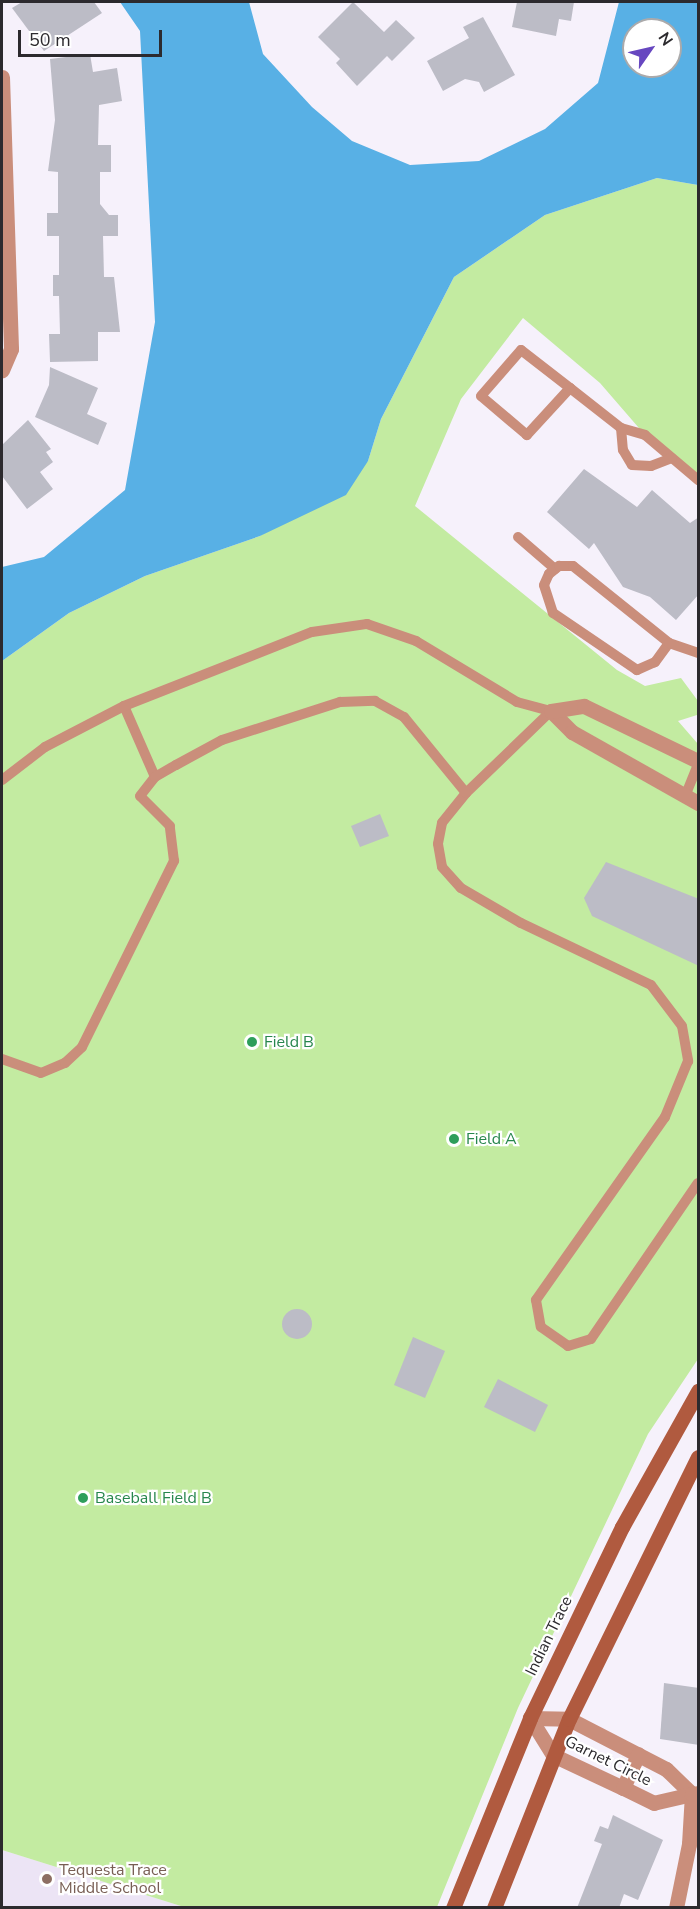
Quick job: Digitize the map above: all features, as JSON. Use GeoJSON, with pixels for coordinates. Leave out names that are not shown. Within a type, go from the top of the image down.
{"type":"FeatureCollection","features":[{"type":"Feature","properties":{"kind":"main road","name":"Indian Trace"},"geometry":{"type":"LineString","coordinates":[[453,1908],[530,1718],[622,1527],[699,1391]]}},
{"type":"Feature","properties":{"kind":"main road"},"geometry":{"type":"LineString","coordinates":[[494,1908],[569,1719],[699,1457]]}},
{"type":"Feature","properties":{"kind":"street"},"geometry":{"type":"LineString","coordinates":[[2,77],[11,349],[2,370]]}},
{"type":"Feature","properties":{"kind":"street"},"geometry":{"type":"LineString","coordinates":[[551,711],[584,705],[699,763]]}},
{"type":"Feature","properties":{"kind":"street"},"geometry":{"type":"LineString","coordinates":[[551,711],[572,732],[692,798]]}},
{"type":"Feature","properties":{"kind":"street","name":"Garnet Circle"},"geometry":{"type":"LineString","coordinates":[[530,1718],[569,1719],[666,1769],[695,1794]]}},
{"type":"Feature","properties":{"kind":"street","name":"Garnet Circle"},"geometry":{"type":"LineString","coordinates":[[530,1718],[553,1755],[654,1803],[695,1794]]}},
{"type":"Feature","properties":{"kind":"street"},"geometry":{"type":"LineString","coordinates":[[623,1788],[638,1754]]}},
{"type":"Feature","properties":{"kind":"street"},"geometry":{"type":"LineString","coordinates":[[676,1908],[695,1794]]}},
{"type":"Feature","properties":{"kind":"lane"},"geometry":{"type":"LineString","coordinates":[[570,388],[527,435],[482,396],[521,350],[570,388],[621,428],[645,435],[699,480]]}},
{"type":"Feature","properties":{"kind":"lane"},"geometry":{"type":"LineString","coordinates":[[621,428],[623,450],[633,465],[651,466],[672,458]]}},
{"type":"Feature","properties":{"kind":"lane"},"geometry":{"type":"LineString","coordinates":[[518,537],[555,569]]}},
{"type":"Feature","properties":{"kind":"lane"},"geometry":{"type":"LineString","coordinates":[[669,643],[655,662],[637,670],[553,613],[544,585],[555,569],[573,566],[669,643],[699,653]]}},
{"type":"Feature","properties":{"kind":"lane"},"geometry":{"type":"LineString","coordinates":[[2,780],[45,747],[124,706],[312,632],[367,624],[416,641],[517,702],[551,711]]}},
{"type":"Feature","properties":{"kind":"lane"},"geometry":{"type":"LineString","coordinates":[[2,1059],[41,1074],[65,1063],[82,1047],[174,861],[170,826],[140,796],[155,777],[222,740],[340,702],[375,701],[404,717],[466,793]]}},
{"type":"Feature","properties":{"kind":"lane"},"geometry":{"type":"LineString","coordinates":[[124,706],[155,777]]}},
{"type":"Feature","properties":{"kind":"lane"},"geometry":{"type":"LineString","coordinates":[[551,711],[466,793],[442,823],[438,844],[442,867],[461,888],[521,923],[651,985],[682,1026],[688,1061],[665,1117],[536,1300],[541,1326],[568,1346],[591,1339],[699,1183]]}},
{"type":"Feature","properties":{"kind":"lane"},"geometry":{"type":"LineString","coordinates":[[692,798],[699,763]]}},
{"type":"Feature","properties":{"kind":"lane"},"geometry":{"type":"LineString","coordinates":[[688,1061],[699,1066]]}},
{"type":"Feature","properties":{"kind":"shaded area","name":"Tequesta Trace Middle School"},"geometry":{"type":"Polygon","coordinates":[[[2,1850],[184,1907],[2,1907],[2,1850]]]}},
{"type":"Feature","properties":{"kind":"green space"},"geometry":{"type":"Polygon","coordinates":[[[657,178],[698,185],[698,480],[645,435],[600,383],[523,318],[461,399],[415,506],[617,670],[645,686],[681,678],[698,701],[697,715],[678,721],[698,744],[698,1359],[648,1434],[518,1708],[437,1907],[184,1907],[2,1850],[2,661],[69,613],[145,576],[260,536],[368,461],[381,419],[454,277],[545,215],[657,178]]]}},
{"type":"Feature","properties":{"kind":"water"},"geometry":{"type":"Polygon","coordinates":[[[120,2],[249,2],[263,54],[312,107],[352,141],[410,165],[479,161],[545,129],[598,83],[619,2],[698,2],[698,185],[657,178],[545,215],[454,277],[381,419],[368,461],[346,495],[260,536],[145,576],[69,613],[2,661],[2,567],[44,557],[125,490],[155,322],[140,31],[120,2]]]}},
{"type":"Feature","properties":{"kind":"building"},"geometry":{"type":"Polygon","coordinates":[[[22,2],[94,2],[102,13],[44,51],[12,8],[22,2]]]}},
{"type":"Feature","properties":{"kind":"building"},"geometry":{"type":"Polygon","coordinates":[[[353,2],[384,32],[396,20],[415,38],[392,61],[387,56],[357,86],[336,63],[340,59],[318,37],[353,2]]]}},
{"type":"Feature","properties":{"kind":"building"},"geometry":{"type":"Polygon","coordinates":[[[517,2],[574,2],[571,21],[559,19],[556,36],[512,27],[517,2]]]}},
{"type":"Feature","properties":{"kind":"building"},"geometry":{"type":"Polygon","coordinates":[[[483,17],[515,75],[484,92],[479,82],[465,79],[443,91],[427,61],[469,38],[463,27],[483,17]]]}},
{"type":"Feature","properties":{"kind":"building"},"geometry":{"type":"Polygon","coordinates":[[[90,54],[93,72],[117,68],[122,101],[99,105],[98,145],[111,145],[111,172],[100,172],[100,204],[109,215],[118,215],[118,236],[103,236],[104,277],[114,277],[120,332],[98,332],[98,361],[50,362],[49,334],[60,334],[59,296],[53,296],[53,275],[59,275],[59,236],[47,236],[47,213],[58,213],[58,172],[48,171],[55,120],[50,59],[90,54]]]}},
{"type":"Feature","properties":{"kind":"building"},"geometry":{"type":"Polygon","coordinates":[[[50,367],[98,388],[87,414],[107,423],[98,445],[35,417],[49,385],[50,367]]]}},
{"type":"Feature","properties":{"kind":"building"},"geometry":{"type":"Polygon","coordinates":[[[28,420],[51,449],[46,452],[53,462],[40,472],[53,489],[27,509],[2,476],[2,445],[28,420]]]}},
{"type":"Feature","properties":{"kind":"building"},"geometry":{"type":"Polygon","coordinates":[[[584,469],[637,507],[652,490],[690,523],[699,517],[699,594],[676,620],[650,597],[623,587],[594,543],[589,549],[547,512],[584,469]]]}},
{"type":"Feature","properties":{"kind":"building"},"geometry":{"type":"Polygon","coordinates":[[[380,814],[389,836],[360,847],[351,826],[380,814]]]}},
{"type":"Feature","properties":{"kind":"building"},"geometry":{"type":"Polygon","coordinates":[[[606,862],[699,899],[699,966],[592,916],[584,898],[606,862]]]}},
{"type":"Feature","properties":{"kind":"building"},"geometry":{"type":"Polygon","coordinates":[[[297,1309],[307,1314],[312,1324],[307,1334],[297,1339],[287,1334],[282,1324],[287,1314],[297,1309]]]}},
{"type":"Feature","properties":{"kind":"building"},"geometry":{"type":"Polygon","coordinates":[[[413,1337],[445,1351],[425,1398],[394,1385],[413,1337]]]}},
{"type":"Feature","properties":{"kind":"building"},"geometry":{"type":"Polygon","coordinates":[[[498,1379],[548,1405],[535,1432],[484,1407],[498,1379]]]}},
{"type":"Feature","properties":{"kind":"building"},"geometry":{"type":"Polygon","coordinates":[[[664,1683],[699,1688],[699,1745],[660,1739],[664,1683]]]}},
{"type":"Feature","properties":{"kind":"building"},"geometry":{"type":"Polygon","coordinates":[[[613,1815],[663,1840],[638,1900],[624,1894],[619,1908],[577,1908],[602,1844],[594,1841],[600,1826],[608,1829],[613,1815]]]}},
{"type":"Feature","properties":{"kind":"place","name":"Field B"},"geometry":{"type":"Point","coordinates":[252,1042]}},
{"type":"Feature","properties":{"kind":"place","name":"Field A"},"geometry":{"type":"Point","coordinates":[454,1139]}},
{"type":"Feature","properties":{"kind":"place","name":"Baseball Field B"},"geometry":{"type":"Point","coordinates":[83,1498]}},
{"type":"Feature","properties":{"kind":"place","name":"Tequesta Trace Middle School"},"geometry":{"type":"Point","coordinates":[47,1879]}}]}
